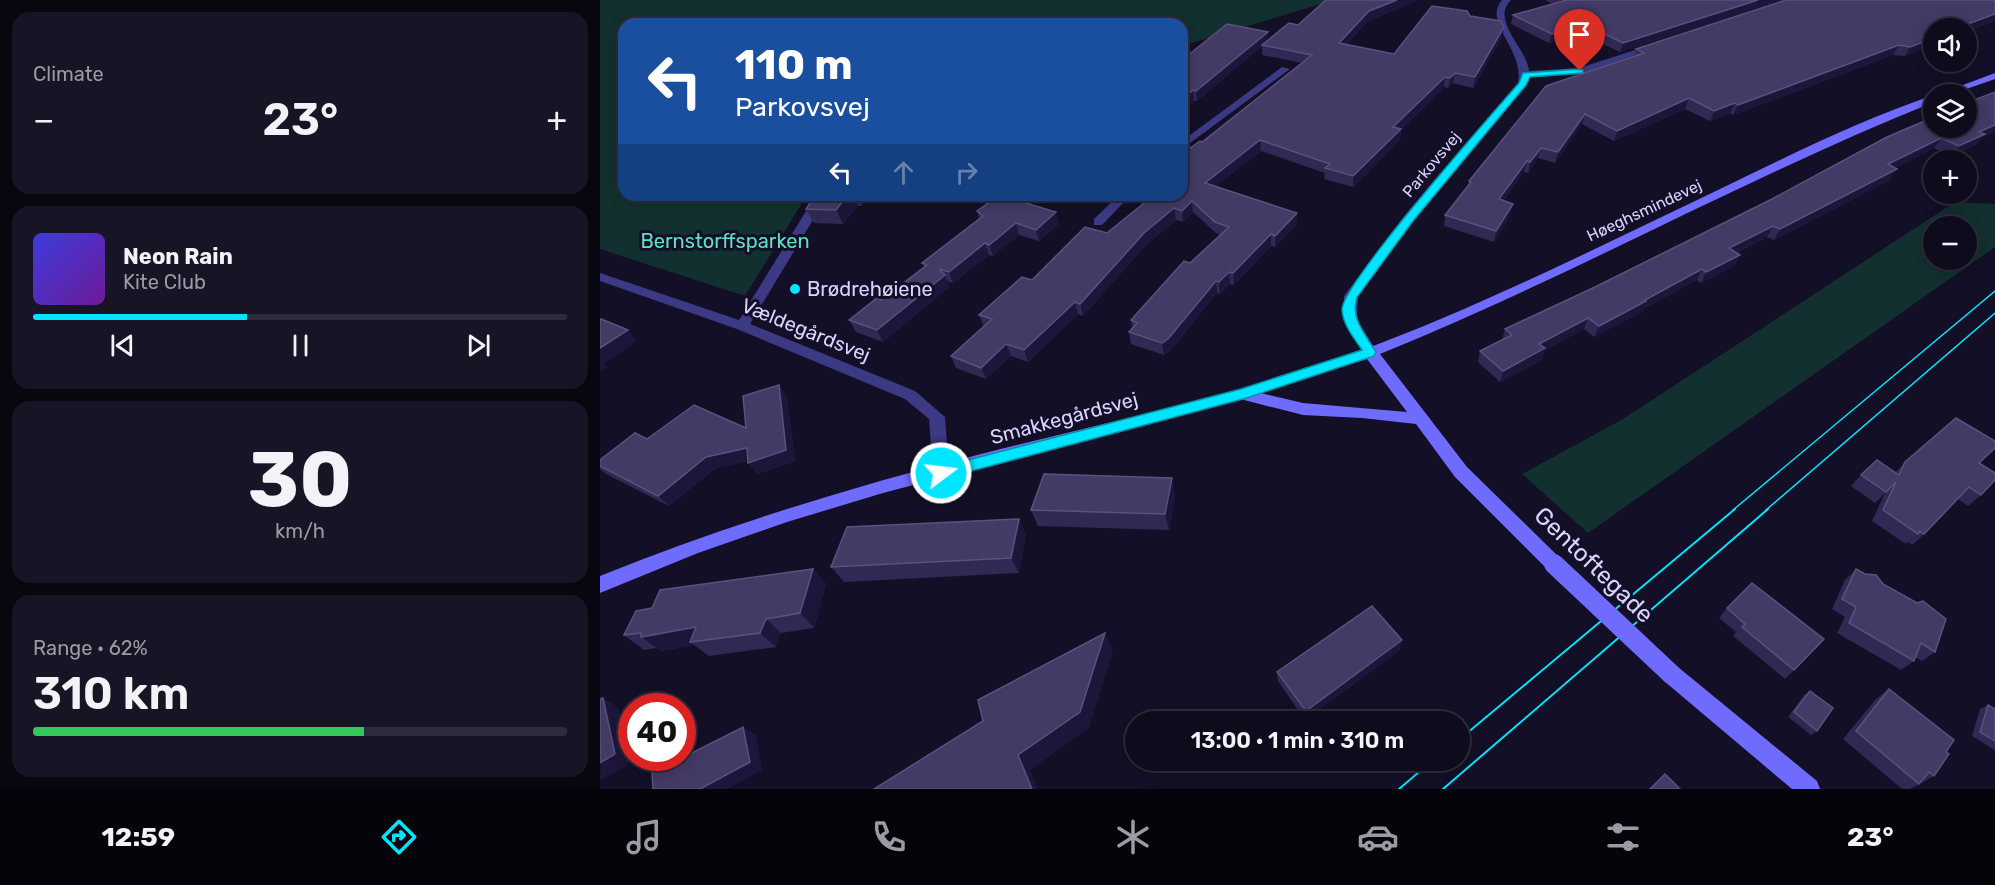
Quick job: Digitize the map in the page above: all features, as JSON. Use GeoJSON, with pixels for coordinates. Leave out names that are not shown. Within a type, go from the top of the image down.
{"type":"FeatureCollection","features":[{"type":"Feature","properties":{"kind":"street"},"geometry":{"type":"LineString","coordinates":[[1507,0],[1502,3],[1499,10],[1501,21],[1524,61],[1526,75],[1580,71],[1667,43]]}},
{"type":"Feature","properties":{"kind":"street"},"geometry":{"type":"LineString","coordinates":[[1188,141],[1285,69]]}},
{"type":"Feature","properties":{"kind":"street","name":"Parkovsvej"},"geometry":{"type":"LineString","coordinates":[[1370,352],[1351,322],[1347,308],[1351,296],[1409,219],[1523,84],[1526,75]]}},
{"type":"Feature","properties":{"kind":"street"},"geometry":{"type":"LineString","coordinates":[[1972,84],[1995,76]]}},
{"type":"Feature","properties":{"kind":"street","name":"Høeghsmindevej"},"geometry":{"type":"LineString","coordinates":[[1370,352],[1500,299],[1843,135],[1923,102]]}},
{"type":"Feature","properties":{"kind":"street"},"geometry":{"type":"LineString","coordinates":[[1188,134],[1195,136]]}},
{"type":"Feature","properties":{"kind":"street"},"geometry":{"type":"LineString","coordinates":[[742,326],[818,201]]}},
{"type":"Feature","properties":{"kind":"street"},"geometry":{"type":"LineString","coordinates":[[1098,222],[1119,201]]}},
{"type":"Feature","properties":{"kind":"street","name":"Vældegårdsvej"},"geometry":{"type":"LineString","coordinates":[[600,277],[742,326],[910,395],[937,417],[941,473]]}},
{"type":"Feature","properties":{"kind":"street","name":"Smakkegårdsvej"},"geometry":{"type":"LineString","coordinates":[[600,585],[648,564],[830,500],[1243,394],[1370,352]]}},
{"type":"Feature","properties":{"kind":"street","name":"Gentoftegade"},"geometry":{"type":"LineString","coordinates":[[1370,352],[1461,472],[1554,564],[1671,674],[1809,789]]}},
{"type":"Feature","properties":{"kind":"street"},"geometry":{"type":"LineString","coordinates":[[1243,394],[1303,408],[1421,419]]}},
{"type":"Feature","properties":{"kind":"green space","name":"Bernstorffsparken"},"geometry":{"type":"Polygon","coordinates":[[[600,0],[1334,0],[1188,44],[1188,18],[618,18],[618,201],[803,201],[745,296],[600,249],[600,0]]]}},
{"type":"Feature","properties":{"kind":"green space"},"geometry":{"type":"Polygon","coordinates":[[[1952,204],[1995,204],[1995,247],[1977,260],[1977,216],[1934,216],[1952,204]]]}},
{"type":"Feature","properties":{"kind":"green space"},"geometry":{"type":"Polygon","coordinates":[[[1923,223],[1923,270],[1962,270],[1588,533],[1522,474],[1623,419],[1923,223]]]}},
{"type":"Feature","properties":{"kind":"building"},"geometry":{"type":"Polygon","coordinates":[[[1326,0],[1397,0],[1369,11],[1339,43],[1394,54],[1432,6],[1467,11],[1470,16],[1501,21],[1504,27],[1475,77],[1455,73],[1450,78],[1445,77],[1393,127],[1401,129],[1353,176],[1325,168],[1330,164],[1260,140],[1205,183],[1297,213],[1275,236],[1271,234],[1233,273],[1229,272],[1219,282],[1216,281],[1168,339],[1162,343],[1129,332],[1137,323],[1131,320],[1184,261],[1190,263],[1229,227],[1215,222],[1192,201],[1182,211],[1174,208],[1144,233],[1080,304],[1075,302],[1024,350],[1006,344],[981,368],[951,356],[992,319],[979,315],[1022,277],[1032,280],[1085,227],[1107,233],[1147,201],[1188,201],[1188,150],[1200,141],[1202,142],[1312,55],[1262,45],[1289,23],[1298,25],[1326,0]]]}},
{"type":"Feature","properties":{"kind":"building"},"geometry":{"type":"Polygon","coordinates":[[[1567,0],[1758,0],[1623,43],[1587,25],[1552,34],[1513,15],[1567,0]]]}},
{"type":"Feature","properties":{"kind":"building"},"geometry":{"type":"Polygon","coordinates":[[[1786,0],[1995,0],[1995,14],[1977,21],[1977,18],[1923,18],[1923,42],[1910,47],[1899,45],[1738,105],[1735,103],[1714,111],[1689,98],[1617,131],[1585,114],[1558,152],[1541,148],[1530,162],[1527,161],[1499,199],[1513,204],[1496,231],[1445,215],[1471,182],[1469,181],[1546,86],[1644,53],[1636,49],[1786,0]]]}},
{"type":"Feature","properties":{"kind":"building"},"geometry":{"type":"Polygon","coordinates":[[[1227,24],[1268,32],[1196,91],[1193,90],[1188,94],[1188,55],[1227,24]]]}},
{"type":"Feature","properties":{"kind":"building"},"geometry":{"type":"Polygon","coordinates":[[[1995,92],[1995,125],[1979,132],[1985,134],[1977,138],[1977,99],[1995,92]]]}},
{"type":"Feature","properties":{"kind":"building"},"geometry":{"type":"Polygon","coordinates":[[[1923,122],[1923,138],[1941,138],[1888,164],[1897,169],[1780,229],[1773,226],[1729,248],[1740,255],[1706,272],[1702,269],[1599,326],[1588,318],[1539,344],[1545,348],[1503,371],[1480,351],[1512,335],[1505,329],[1772,199],[1887,137],[1923,122]]]}},
{"type":"Feature","properties":{"kind":"building"},"geometry":{"type":"Polygon","coordinates":[[[1941,138],[1976,138],[1959,146],[1941,138]]]}},
{"type":"Feature","properties":{"kind":"building"},"geometry":{"type":"Polygon","coordinates":[[[811,201],[843,201],[836,210],[806,209],[811,201]]]}},
{"type":"Feature","properties":{"kind":"building"},"geometry":{"type":"Polygon","coordinates":[[[991,201],[1019,201],[1056,212],[1036,230],[1016,223],[989,245],[985,243],[949,272],[939,269],[945,275],[877,330],[849,320],[877,298],[881,300],[927,265],[922,263],[983,216],[977,211],[991,201]]]}},
{"type":"Feature","properties":{"kind":"building"},"geometry":{"type":"Polygon","coordinates":[[[601,319],[628,330],[600,348],[601,319]]]}},
{"type":"Feature","properties":{"kind":"building"},"geometry":{"type":"Polygon","coordinates":[[[779,385],[786,450],[748,463],[747,448],[706,457],[658,496],[600,466],[600,460],[635,433],[647,439],[694,405],[746,428],[743,396],[779,385]]]}},
{"type":"Feature","properties":{"kind":"building"},"geometry":{"type":"Polygon","coordinates":[[[1956,418],[1995,441],[1995,448],[1979,463],[1995,473],[1995,480],[1981,495],[1969,487],[1924,534],[1919,531],[1918,534],[1883,510],[1896,482],[1886,492],[1861,475],[1877,460],[1899,475],[1905,462],[1956,418]]]}},
{"type":"Feature","properties":{"kind":"building"},"geometry":{"type":"Polygon","coordinates":[[[1044,474],[1172,478],[1165,514],[1031,510],[1044,474]]]}},
{"type":"Feature","properties":{"kind":"building"},"geometry":{"type":"Polygon","coordinates":[[[1019,519],[1011,558],[831,567],[847,527],[1019,519]]]}},
{"type":"Feature","properties":{"kind":"building"},"geometry":{"type":"Polygon","coordinates":[[[813,569],[800,613],[766,619],[760,633],[690,642],[696,627],[641,637],[641,633],[624,635],[636,611],[652,608],[660,590],[813,569]]]}},
{"type":"Feature","properties":{"kind":"building"},"geometry":{"type":"Polygon","coordinates":[[[1856,569],[1865,574],[1876,575],[1883,584],[1917,603],[1923,601],[1946,619],[1935,652],[1921,643],[1914,661],[1849,623],[1856,607],[1842,599],[1856,569]]]}},
{"type":"Feature","properties":{"kind":"building"},"geometry":{"type":"Polygon","coordinates":[[[1752,583],[1824,639],[1794,670],[1742,627],[1745,624],[1727,608],[1752,583]]]}},
{"type":"Feature","properties":{"kind":"building"},"geometry":{"type":"Polygon","coordinates":[[[1372,606],[1402,640],[1306,711],[1277,672],[1372,606]]]}},
{"type":"Feature","properties":{"kind":"building"},"geometry":{"type":"Polygon","coordinates":[[[1105,633],[1080,712],[1018,755],[1032,789],[874,789],[983,721],[978,700],[1105,633]]]}},
{"type":"Feature","properties":{"kind":"building"},"geometry":{"type":"Polygon","coordinates":[[[1889,689],[1954,740],[1946,752],[1949,754],[1934,776],[1929,772],[1919,784],[1856,731],[1889,689]]]}},
{"type":"Feature","properties":{"kind":"building"},"geometry":{"type":"Polygon","coordinates":[[[1810,691],[1833,708],[1817,731],[1794,712],[1810,691]]]}},
{"type":"Feature","properties":{"kind":"building"},"geometry":{"type":"Polygon","coordinates":[[[603,698],[615,754],[600,763],[600,699],[603,698]]]}},
{"type":"Feature","properties":{"kind":"building"},"geometry":{"type":"Polygon","coordinates":[[[1988,705],[1995,709],[1995,741],[1980,732],[1988,705]]]}},
{"type":"Feature","properties":{"kind":"building"},"geometry":{"type":"Polygon","coordinates":[[[743,727],[750,762],[700,789],[653,789],[652,773],[656,771],[696,771],[696,751],[743,727]]]}},
{"type":"Feature","properties":{"kind":"building"},"geometry":{"type":"Polygon","coordinates":[[[1665,774],[1680,789],[1650,789],[1665,774]]]}},
{"type":"Feature","properties":{"kind":"tram line"},"geometry":{"type":"LineString","coordinates":[[1733,510],[1995,291]]}},
{"type":"Feature","properties":{"kind":"tram line"},"geometry":{"type":"LineString","coordinates":[[1766,510],[1995,313]]}},
{"type":"Feature","properties":{"kind":"tram line"},"geometry":{"type":"LineString","coordinates":[[1470,731],[1735,509]]}},
{"type":"Feature","properties":{"kind":"tram line"},"geometry":{"type":"LineString","coordinates":[[1443,789],[1768,509]]}},
{"type":"Feature","properties":{"kind":"tram line"},"geometry":{"type":"LineString","coordinates":[[1399,789],[1420,771]]}},
{"type":"Feature","properties":{"kind":"place","name":"Brødrehøiene"},"geometry":{"type":"Point","coordinates":[795,289]}},
{"type":"Feature","properties":{"kind":"route"},"geometry":{"type":"LineString","coordinates":[[941,473],[1243,394],[1370,352],[1351,322],[1347,308],[1351,296],[1409,219],[1523,84],[1526,75],[1580,71]]}}]}
